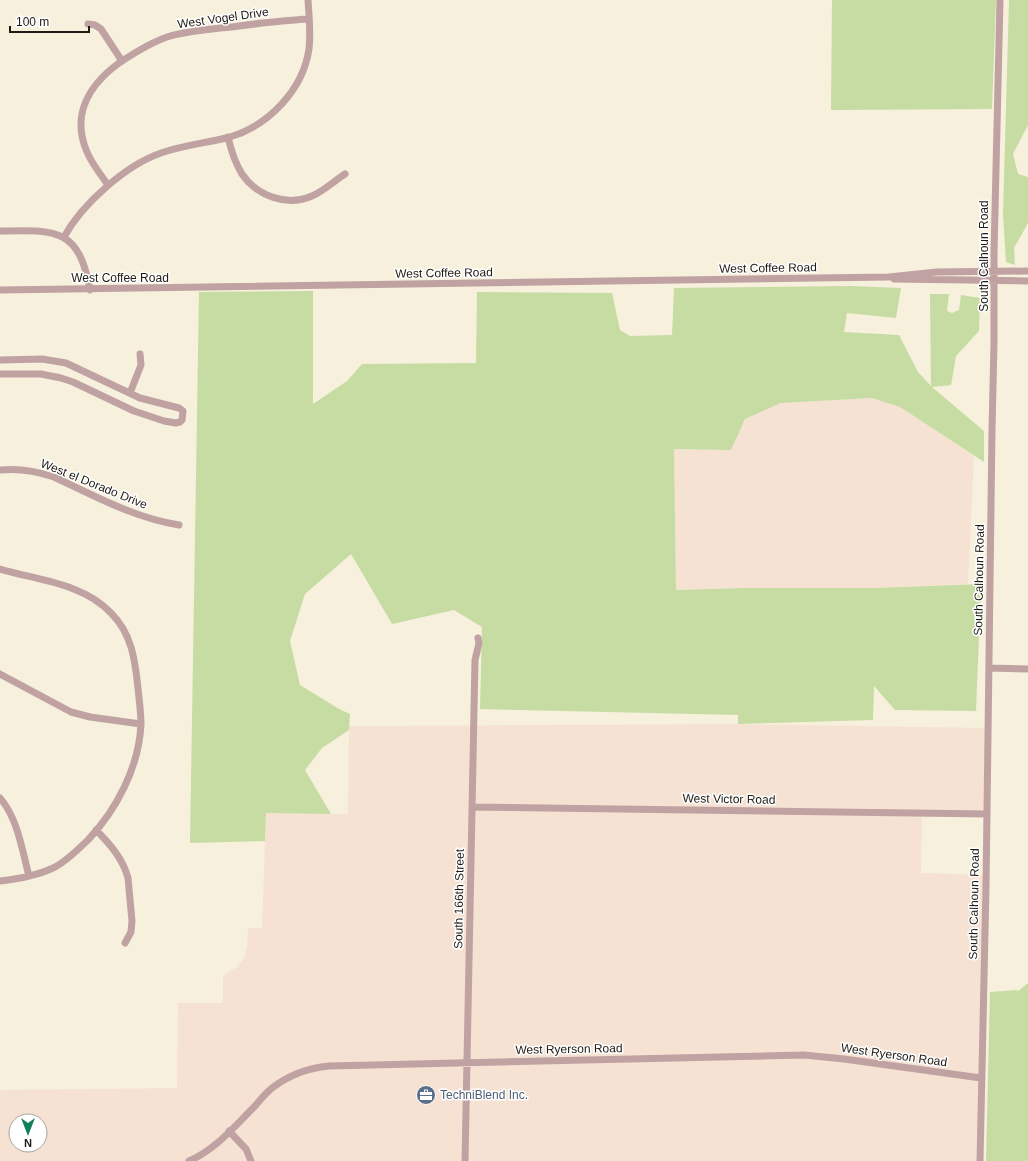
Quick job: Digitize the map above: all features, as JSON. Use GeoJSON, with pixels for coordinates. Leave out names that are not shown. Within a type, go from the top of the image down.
{"type":"FeatureCollection","features":[{"type":"Feature","properties":{"kind":"street"},"geometry":{"type":"LineString","coordinates":[[64,237],[69,228],[108,185],[136,165],[160,153],[183,146],[228,137],[241,132],[264,119],[278,108],[292,93],[301,76],[308,54],[310,33],[308,0]]}},
{"type":"Feature","properties":{"kind":"street","name":"South Calhoun Road"},"geometry":{"type":"LineString","coordinates":[[980,1161],[987,814],[994,271],[1000,0]]}},
{"type":"Feature","properties":{"kind":"street","name":"West Vogel Drive"},"geometry":{"type":"LineString","coordinates":[[108,185],[94,166],[86,150],[82,130],[82,117],[87,98],[94,86],[107,73],[122,61],[146,46],[184,33],[309,19]]}},
{"type":"Feature","properties":{"kind":"street"},"geometry":{"type":"LineString","coordinates":[[88,24],[95,25],[101,29],[122,61]]}},
{"type":"Feature","properties":{"kind":"street"},"geometry":{"type":"LineString","coordinates":[[228,137],[236,163],[243,176],[261,192],[280,200],[295,201],[312,197],[345,174]]}},
{"type":"Feature","properties":{"kind":"street"},"geometry":{"type":"LineString","coordinates":[[0,231],[37,231],[52,233],[64,237],[75,246],[82,259],[87,272],[90,290]]}},
{"type":"Feature","properties":{"kind":"street","name":"West Coffee Road"},"geometry":{"type":"LineString","coordinates":[[0,290],[90,290],[889,277],[937,272],[1028,271]]}},
{"type":"Feature","properties":{"kind":"street","name":"West Coffee Road"},"geometry":{"type":"LineString","coordinates":[[889,277],[897,280],[1028,281]]}},
{"type":"Feature","properties":{"kind":"street"},"geometry":{"type":"LineString","coordinates":[[130,393],[141,365],[140,354]]}},
{"type":"Feature","properties":{"kind":"street"},"geometry":{"type":"LineString","coordinates":[[0,360],[42,360],[66,363],[152,402],[179,408],[183,411],[182,420],[176,423],[146,415],[118,404],[73,382],[52,376],[0,374]]}},
{"type":"Feature","properties":{"kind":"street","name":"West el Dorado Drive"},"geometry":{"type":"LineString","coordinates":[[0,470],[17,469],[54,477],[131,513],[180,525]]}},
{"type":"Feature","properties":{"kind":"street"},"geometry":{"type":"LineString","coordinates":[[0,569],[82,592],[97,600],[111,612],[126,632],[133,650],[137,671],[141,724],[138,744],[125,786],[114,806],[96,830],[65,861],[53,868],[29,876],[0,882]]}},
{"type":"Feature","properties":{"kind":"street","name":"South 166th Street"},"geometry":{"type":"LineString","coordinates":[[465,1161],[474,660],[479,643],[478,638]]}},
{"type":"Feature","properties":{"kind":"street"},"geometry":{"type":"LineString","coordinates":[[989,668],[1028,669]]}},
{"type":"Feature","properties":{"kind":"street"},"geometry":{"type":"LineString","coordinates":[[0,674],[71,712],[90,718],[141,724]]}},
{"type":"Feature","properties":{"kind":"street"},"geometry":{"type":"LineString","coordinates":[[0,798],[13,820],[29,876]]}},
{"type":"Feature","properties":{"kind":"street","name":"West Victor Road"},"geometry":{"type":"LineString","coordinates":[[472,807],[987,814]]}},
{"type":"Feature","properties":{"kind":"street"},"geometry":{"type":"LineString","coordinates":[[96,830],[117,855],[128,878],[132,921],[131,932],[125,943]]}},
{"type":"Feature","properties":{"kind":"street","name":"West Ryerson Road"},"geometry":{"type":"LineString","coordinates":[[189,1161],[211,1148],[271,1089],[289,1077],[303,1071],[328,1066],[804,1055],[982,1078]]}},
{"type":"Feature","properties":{"kind":"street"},"geometry":{"type":"LineString","coordinates":[[229,1131],[246,1149],[251,1161]]}},
{"type":"Feature","properties":{"kind":"shaded area"},"geometry":{"type":"Polygon","coordinates":[[[872,398],[900,407],[974,456],[968,584],[874,588],[744,588],[676,590],[674,449],[731,450],[745,419],[781,403],[872,398]]]}},
{"type":"Feature","properties":{"kind":"shaded area"},"geometry":{"type":"Polygon","coordinates":[[[738,724],[988,728],[987,814],[922,813],[921,873],[986,875],[980,1161],[0,1161],[0,1090],[177,1088],[178,1003],[223,1003],[223,978],[225,974],[237,967],[244,958],[247,947],[248,928],[262,928],[266,813],[348,814],[349,726],[738,724]]]}},
{"type":"Feature","properties":{"kind":"green space"},"geometry":{"type":"Polygon","coordinates":[[[832,0],[996,0],[992,109],[831,110],[832,0]]]}},
{"type":"Feature","properties":{"kind":"green space"},"geometry":{"type":"Polygon","coordinates":[[[1009,0],[1028,0],[1028,125],[1013,154],[1018,174],[1028,177],[1028,223],[1014,248],[1015,265],[1006,262],[1003,214],[1009,0]]]}},
{"type":"Feature","properties":{"kind":"green space"},"geometry":{"type":"Polygon","coordinates":[[[851,286],[901,288],[896,318],[847,313],[844,332],[899,335],[918,372],[931,386],[930,294],[949,294],[947,311],[952,313],[959,310],[961,295],[980,298],[979,331],[956,356],[951,385],[932,387],[984,431],[984,462],[900,407],[872,398],[781,403],[745,419],[731,450],[674,449],[676,590],[744,588],[874,588],[981,584],[976,711],[895,710],[874,686],[873,720],[738,724],[738,715],[480,709],[482,627],[454,610],[392,624],[351,554],[305,594],[290,641],[300,685],[350,714],[349,730],[322,748],[305,770],[331,814],[266,813],[265,841],[190,843],[199,292],[313,291],[313,404],[347,381],[362,364],[476,363],[477,292],[612,293],[620,330],[630,336],[672,335],[674,288],[851,286]]]}},
{"type":"Feature","properties":{"kind":"green space"},"geometry":{"type":"Polygon","coordinates":[[[1028,983],[1028,1161],[986,1161],[990,992],[1018,990],[1017,992],[1028,983]]]}},
{"type":"Feature","properties":{"kind":"place","name":"TechniBlend Inc."},"geometry":{"type":"Point","coordinates":[426,1095]}}]}
